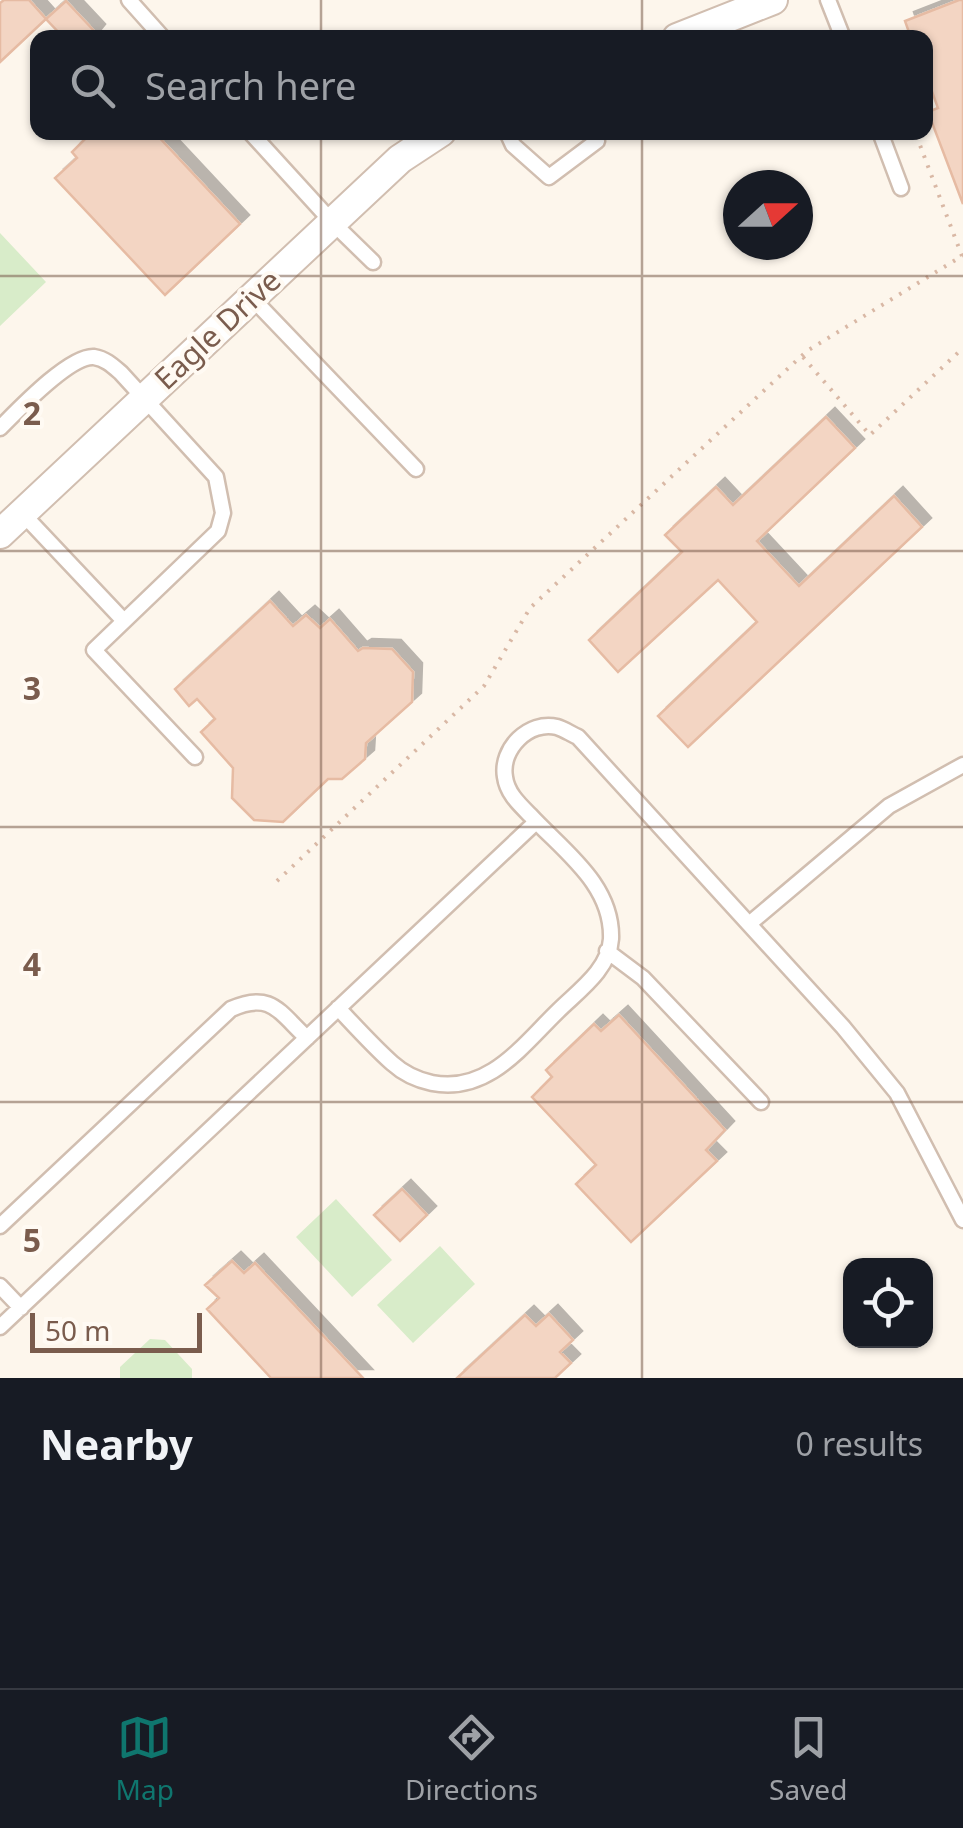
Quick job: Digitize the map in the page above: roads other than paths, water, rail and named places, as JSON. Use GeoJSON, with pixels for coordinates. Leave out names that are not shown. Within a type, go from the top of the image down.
{"type":"FeatureCollection","features":[{"type":"Feature","properties":{"kind":"street"},"geometry":{"type":"LineString","coordinates":[[697,30],[773,0]]}},
{"type":"Feature","properties":{"kind":"street","name":"Eagle Drive"},"geometry":{"type":"LineString","coordinates":[[0,534],[400,160],[429,140]]}},
{"type":"Feature","properties":{"kind":"lane"},"geometry":{"type":"LineString","coordinates":[[129,0],[157,30]]}},
{"type":"Feature","properties":{"kind":"lane"},"geometry":{"type":"LineString","coordinates":[[828,0],[840,30]]}},
{"type":"Feature","properties":{"kind":"lane"},"geometry":{"type":"LineString","coordinates":[[257,140],[373,262]]}},
{"type":"Feature","properties":{"kind":"lane"},"geometry":{"type":"LineString","coordinates":[[511,140],[549,177],[597,141]]}},
{"type":"Feature","properties":{"kind":"lane"},"geometry":{"type":"LineString","coordinates":[[883,140],[902,188]]}},
{"type":"Feature","properties":{"kind":"lane"},"geometry":{"type":"LineString","coordinates":[[252,298],[416,468]]}},
{"type":"Feature","properties":{"kind":"lane"},"geometry":{"type":"LineString","coordinates":[[0,428],[73,362],[91,356],[108,362],[216,476],[224,513],[218,530],[94,650],[195,756]]}},
{"type":"Feature","properties":{"kind":"lane"},"geometry":{"type":"LineString","coordinates":[[22,513],[124,621]]}},
{"type":"Feature","properties":{"kind":"lane"},"geometry":{"type":"LineString","coordinates":[[338,1008],[394,1066],[419,1080],[450,1086],[477,1081],[500,1067],[601,968],[611,940],[606,908],[592,877],[512,796],[504,776],[507,753],[522,735],[538,727],[555,726],[578,737],[843,1026],[898,1093],[963,1220]]}},
{"type":"Feature","properties":{"kind":"lane"},"geometry":{"type":"LineString","coordinates":[[749,924],[889,806],[963,765]]}},
{"type":"Feature","properties":{"kind":"lane"},"geometry":{"type":"LineString","coordinates":[[0,1327],[536,822]]}},
{"type":"Feature","properties":{"kind":"lane"},"geometry":{"type":"LineString","coordinates":[[607,950],[643,978],[761,1102]]}},
{"type":"Feature","properties":{"kind":"lane"},"geometry":{"type":"LineString","coordinates":[[0,1226],[231,1010],[252,1000],[270,1003],[307,1038]]}},
{"type":"Feature","properties":{"kind":"lane"},"geometry":{"type":"LineString","coordinates":[[0,1286],[21,1308]]}}]}
